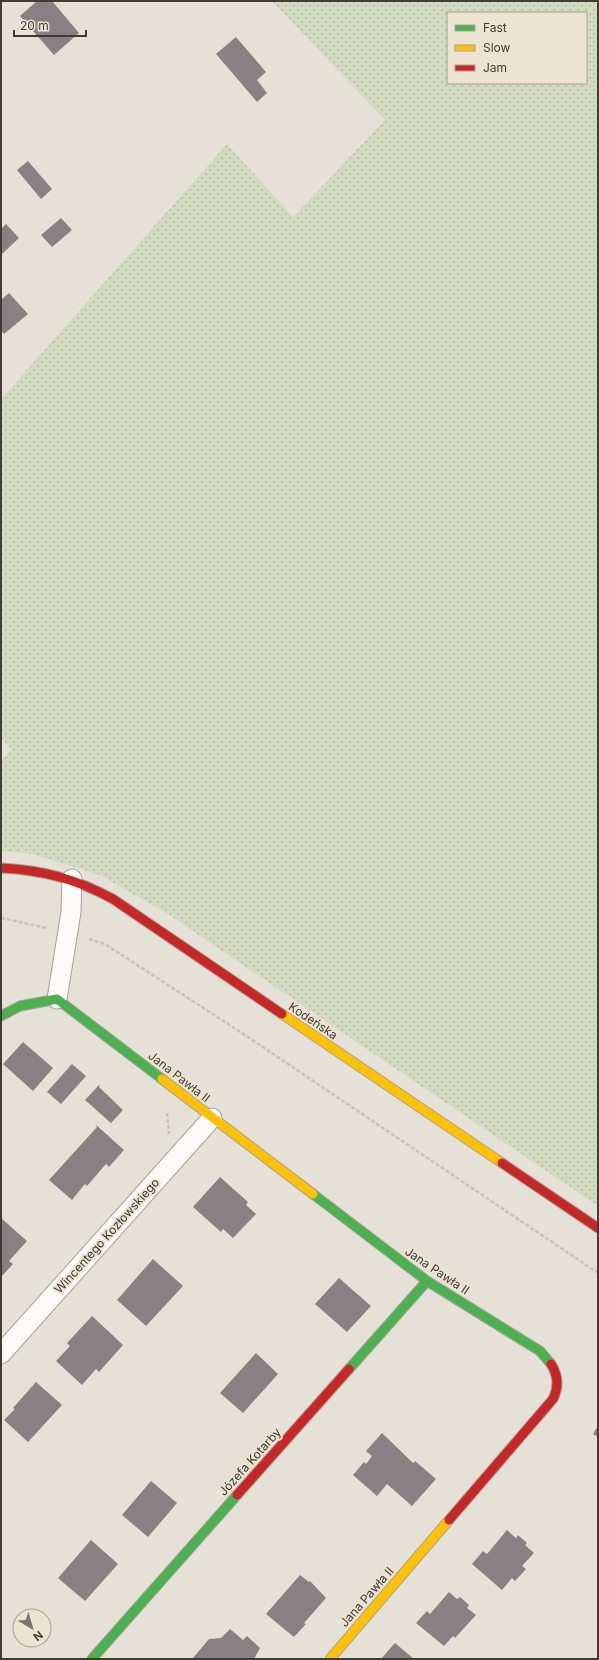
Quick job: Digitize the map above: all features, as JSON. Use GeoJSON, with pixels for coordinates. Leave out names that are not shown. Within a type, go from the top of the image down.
{"type":"FeatureCollection","features":[{"type":"Feature","properties":{"kind":"street","name":"Kodeńska"},"geometry":{"type":"LineString","coordinates":[[1,868],[34,869],[72,879],[113,899],[598,1228]]}},
{"type":"Feature","properties":{"kind":"street"},"geometry":{"type":"LineString","coordinates":[[1,1016],[20,1006],[57,999],[71,912],[72,879]]}},
{"type":"Feature","properties":{"kind":"street","name":"Jana Pawła II"},"geometry":{"type":"LineString","coordinates":[[57,999],[427,1281],[540,1351],[548,1359],[555,1372],[558,1386],[553,1399],[330,1659]]}},
{"type":"Feature","properties":{"kind":"street","name":"Wincentego Kozłowskiego"},"geometry":{"type":"LineString","coordinates":[[1,1354],[212,1118]]}},
{"type":"Feature","properties":{"kind":"street","name":"Józefa Kotarby"},"geometry":{"type":"LineString","coordinates":[[92,1659],[427,1281]]}},
{"type":"Feature","properties":{"kind":"path"},"geometry":{"type":"LineString","coordinates":[[1,918],[68,933],[105,944],[248,1037],[598,1273]]}},
{"type":"Feature","properties":{"kind":"path"},"geometry":{"type":"LineString","coordinates":[[167,1106],[169,1135],[167,1139]]}},
{"type":"Feature","properties":{"kind":"green space"},"geometry":{"type":"Polygon","coordinates":[[[272,1],[598,1],[598,1206],[168,914],[100,875],[32,854],[1,851],[1,760],[11,750],[1,737],[1,399],[227,144],[293,217],[385,120],[272,1]]]}},
{"type":"Feature","properties":{"kind":"building"},"geometry":{"type":"Polygon","coordinates":[[[37,1],[52,1],[79,33],[54,55],[20,16],[37,1]]]}},
{"type":"Feature","properties":{"kind":"building"},"geometry":{"type":"Polygon","coordinates":[[[236,37],[266,72],[257,80],[267,93],[257,102],[216,54],[236,37]]]}},
{"type":"Feature","properties":{"kind":"building"},"geometry":{"type":"Polygon","coordinates":[[[28,161],[52,189],[41,199],[17,170],[28,161]]]}},
{"type":"Feature","properties":{"kind":"building"},"geometry":{"type":"Polygon","coordinates":[[[61,218],[72,230],[52,247],[41,235],[61,218]]]}},
{"type":"Feature","properties":{"kind":"building"},"geometry":{"type":"Polygon","coordinates":[[[6,224],[19,238],[1,255],[1,229],[6,224]]]}},
{"type":"Feature","properties":{"kind":"building"},"geometry":{"type":"Polygon","coordinates":[[[9,293],[28,314],[4,334],[1,330],[1,300],[9,293]]]}},
{"type":"Feature","properties":{"kind":"building"},"geometry":{"type":"Polygon","coordinates":[[[23,1042],[53,1068],[33,1091],[3,1064],[23,1042]]]}},
{"type":"Feature","properties":{"kind":"building"},"geometry":{"type":"Polygon","coordinates":[[[72,1064],[86,1076],[61,1104],[47,1092],[72,1064]]]}},
{"type":"Feature","properties":{"kind":"building"},"geometry":{"type":"Polygon","coordinates":[[[100,1084],[99,1087],[123,1110],[111,1123],[85,1100],[100,1084]]]}},
{"type":"Feature","properties":{"kind":"building"},"geometry":{"type":"Polygon","coordinates":[[[95,1124],[124,1150],[109,1167],[106,1164],[87,1186],[85,1184],[72,1200],[49,1180],[97,1127],[95,1124]]]}},
{"type":"Feature","properties":{"kind":"building"},"geometry":{"type":"Polygon","coordinates":[[[220,1177],[248,1202],[246,1205],[256,1214],[233,1238],[223,1229],[221,1232],[193,1207],[220,1177]]]}},
{"type":"Feature","properties":{"kind":"building"},"geometry":{"type":"Polygon","coordinates":[[[1,1218],[27,1241],[9,1261],[13,1264],[1,1277],[1,1218]]]}},
{"type":"Feature","properties":{"kind":"building"},"geometry":{"type":"Polygon","coordinates":[[[153,1259],[183,1286],[146,1326],[117,1300],[153,1259]]]}},
{"type":"Feature","properties":{"kind":"building"},"geometry":{"type":"Polygon","coordinates":[[[339,1278],[371,1306],[347,1332],[315,1304],[339,1278]]]}},
{"type":"Feature","properties":{"kind":"building"},"geometry":{"type":"Polygon","coordinates":[[[92,1316],[123,1345],[99,1372],[96,1369],[82,1385],[56,1361],[70,1346],[67,1343],[92,1316]]]}},
{"type":"Feature","properties":{"kind":"building"},"geometry":{"type":"Polygon","coordinates":[[[256,1353],[278,1374],[243,1413],[220,1393],[256,1353]]]}},
{"type":"Feature","properties":{"kind":"building"},"geometry":{"type":"Polygon","coordinates":[[[36,1382],[62,1405],[28,1442],[4,1420],[15,1409],[13,1408],[36,1382]]]}},
{"type":"Feature","properties":{"kind":"building"},"geometry":{"type":"Polygon","coordinates":[[[598,1426],[598,1437],[593,1434],[598,1426]]]}},
{"type":"Feature","properties":{"kind":"building"},"geometry":{"type":"Polygon","coordinates":[[[382,1433],[413,1463],[415,1461],[436,1479],[412,1506],[387,1484],[377,1496],[353,1475],[364,1462],[366,1464],[372,1456],[366,1451],[382,1433]]]}},
{"type":"Feature","properties":{"kind":"building"},"geometry":{"type":"Polygon","coordinates":[[[151,1481],[177,1503],[148,1537],[122,1515],[151,1481]]]}},
{"type":"Feature","properties":{"kind":"building"},"geometry":{"type":"Polygon","coordinates":[[[507,1530],[516,1538],[518,1535],[527,1543],[525,1545],[534,1553],[522,1566],[526,1569],[515,1581],[512,1578],[502,1590],[472,1564],[483,1551],[487,1554],[507,1530]]]}},
{"type":"Feature","properties":{"kind":"building"},"geometry":{"type":"Polygon","coordinates":[[[91,1540],[118,1564],[85,1601],[58,1578],[91,1540]]]}},
{"type":"Feature","properties":{"kind":"building"},"geometry":{"type":"Polygon","coordinates":[[[300,1575],[309,1582],[310,1581],[326,1598],[294,1637],[266,1614],[300,1575]]]}},
{"type":"Feature","properties":{"kind":"building"},"geometry":{"type":"Polygon","coordinates":[[[449,1592],[457,1599],[460,1597],[469,1605],[467,1608],[476,1615],[455,1638],[453,1636],[444,1646],[416,1623],[427,1611],[430,1614],[449,1592]]]}},
{"type":"Feature","properties":{"kind":"building"},"geometry":{"type":"Polygon","coordinates":[[[230,1629],[243,1640],[247,1636],[260,1648],[254,1659],[192,1659],[209,1639],[221,1638],[230,1629]]]}},
{"type":"Feature","properties":{"kind":"building"},"geometry":{"type":"Polygon","coordinates":[[[395,1643],[414,1659],[381,1659],[395,1643]]]}},
{"type":"Feature","properties":{"kind":"traffic: fast"},"geometry":{"type":"LineString","coordinates":[[1,1016],[20,1006],[57,999],[162,1079]]}},
{"type":"Feature","properties":{"kind":"traffic: fast"},"geometry":{"type":"LineString","coordinates":[[313,1194],[427,1281],[540,1351],[551,1364]]}},
{"type":"Feature","properties":{"kind":"traffic: fast"},"geometry":{"type":"LineString","coordinates":[[349,1369],[427,1281]]}},
{"type":"Feature","properties":{"kind":"traffic: fast"},"geometry":{"type":"LineString","coordinates":[[92,1659],[237,1495]]}},
{"type":"Feature","properties":{"kind":"traffic: slow"},"geometry":{"type":"LineString","coordinates":[[282,1014],[502,1163]]}},
{"type":"Feature","properties":{"kind":"traffic: slow"},"geometry":{"type":"LineString","coordinates":[[162,1079],[313,1194]]}},
{"type":"Feature","properties":{"kind":"traffic: slow"},"geometry":{"type":"LineString","coordinates":[[330,1659],[449,1520]]}},
{"type":"Feature","properties":{"kind":"traffic: jam"},"geometry":{"type":"LineString","coordinates":[[1,868],[45,873],[86,886],[113,899],[282,1014]]}},
{"type":"Feature","properties":{"kind":"traffic: jam"},"geometry":{"type":"LineString","coordinates":[[502,1163],[598,1228]]}},
{"type":"Feature","properties":{"kind":"traffic: jam"},"geometry":{"type":"LineString","coordinates":[[449,1520],[553,1399],[557,1381],[551,1364]]}},
{"type":"Feature","properties":{"kind":"traffic: jam"},"geometry":{"type":"LineString","coordinates":[[237,1495],[349,1369]]}}]}
